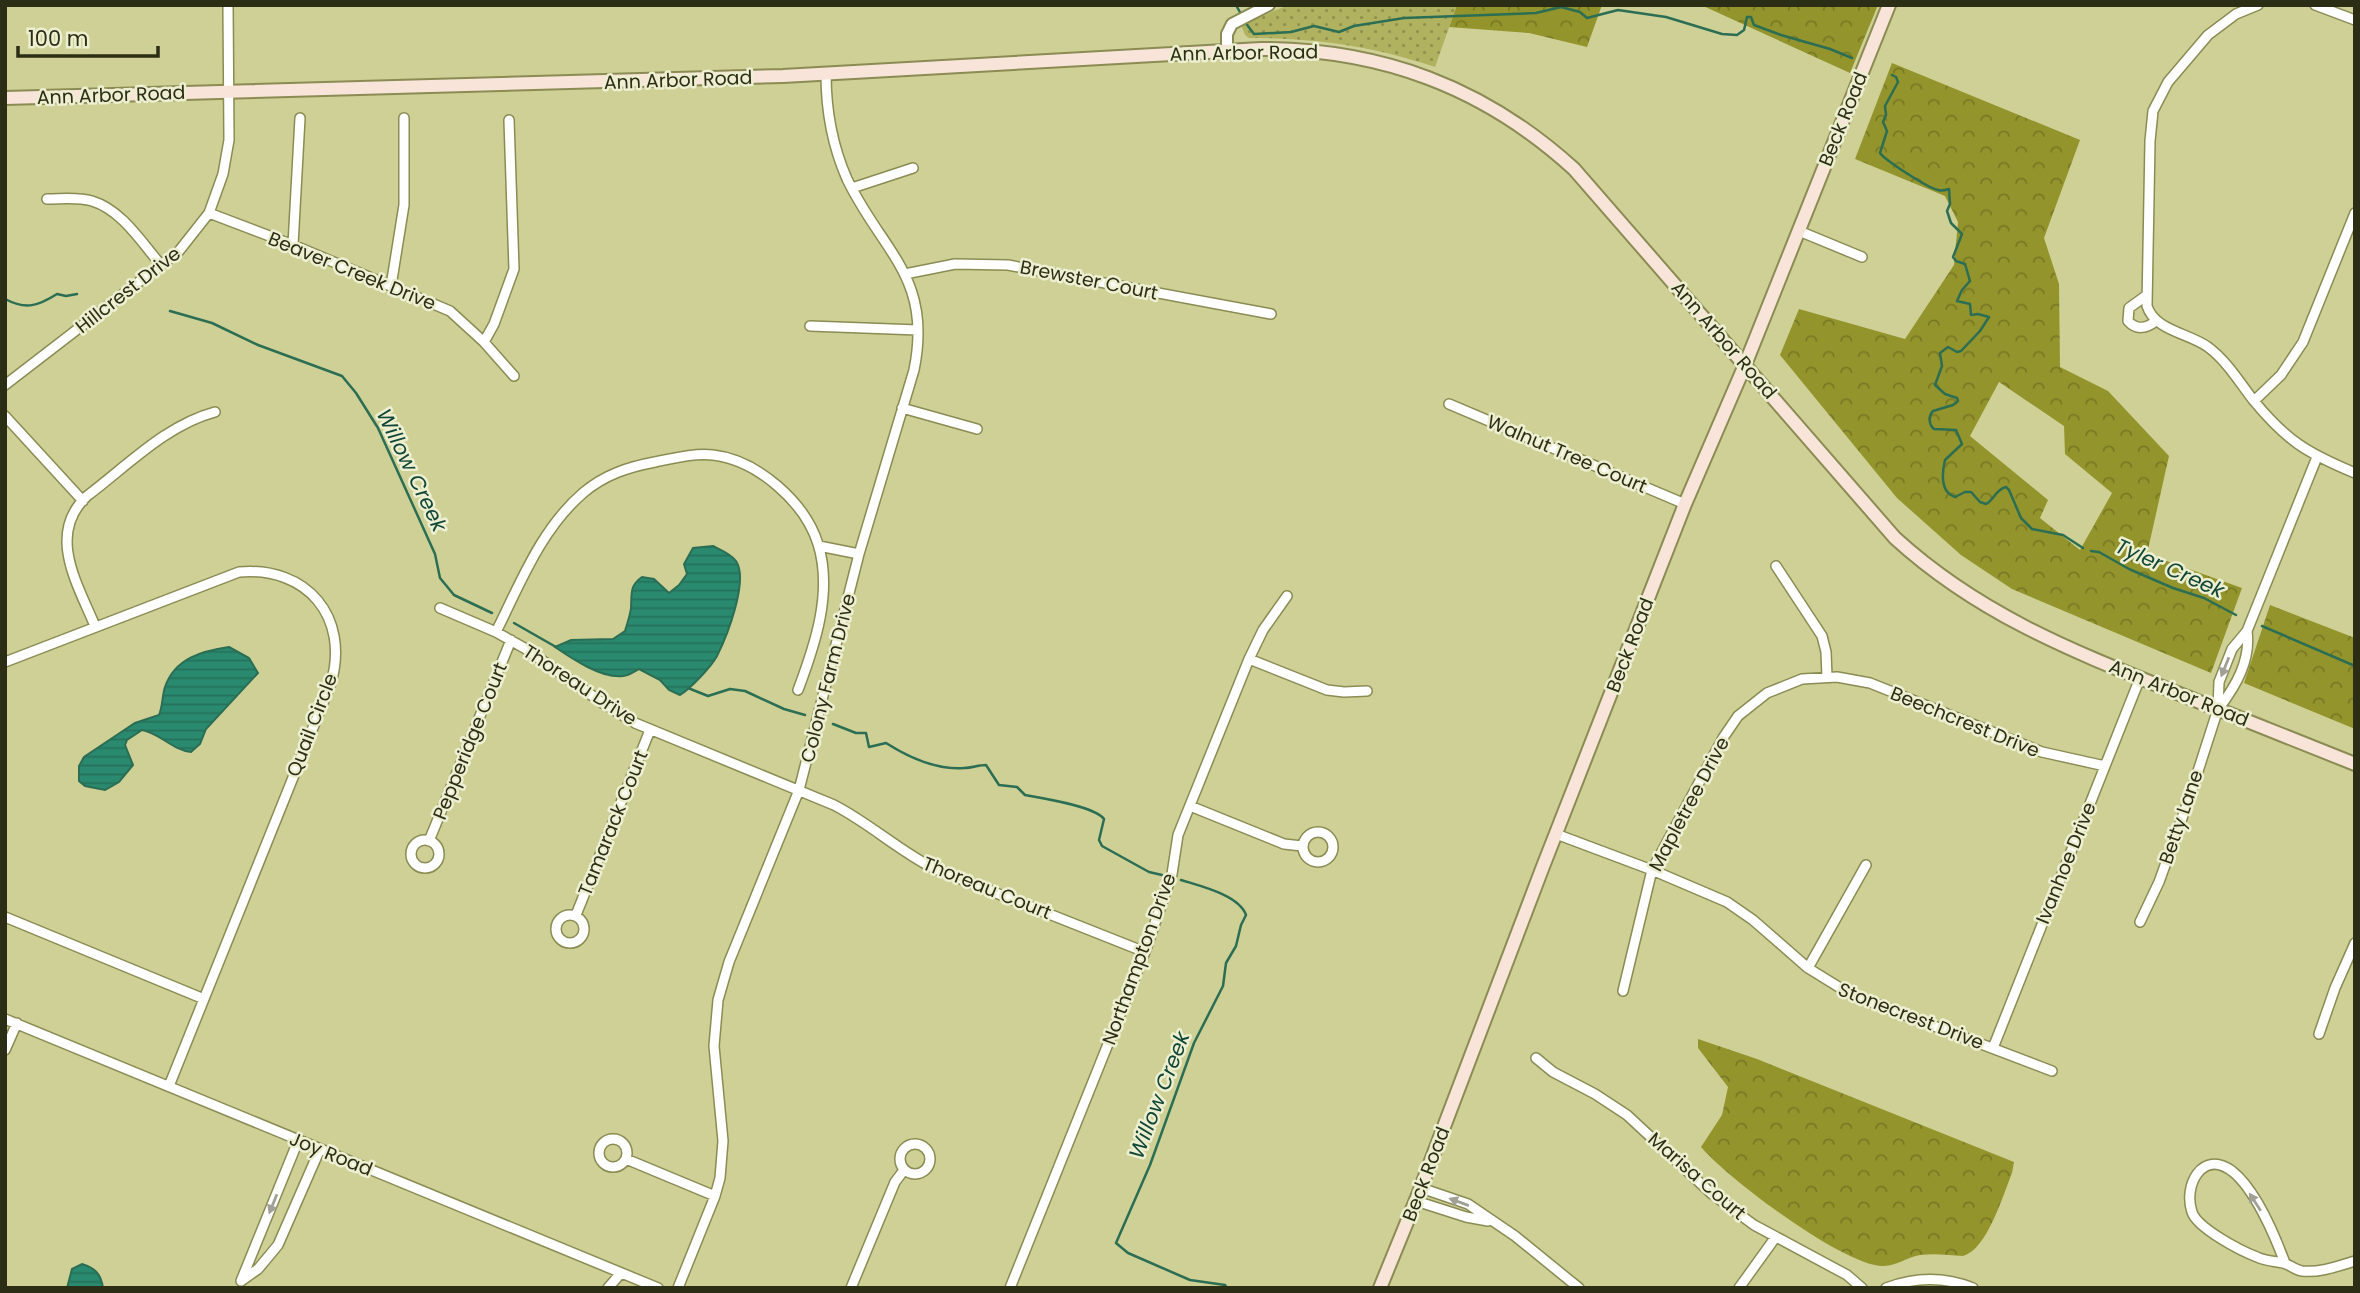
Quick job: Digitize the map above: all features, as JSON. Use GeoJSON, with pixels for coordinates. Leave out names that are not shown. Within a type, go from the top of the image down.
{"type":"FeatureCollection","features":[{"type":"Feature","properties":{"kind":"main road","name":"Beck Road"},"geometry":{"type":"LineString","coordinates":[[1380,1288],[1685,504],[1745,365],[1889,5]]}},
{"type":"Feature","properties":{"kind":"main road","name":"Ann Arbor Road"},"geometry":{"type":"LineString","coordinates":[[5,98],[826,74],[1289,49],[1354,56],[1426,77],[1491,108],[1554,151],[1574,169],[1895,538],[1928,567],[1973,599],[2065,648],[2355,764]]}},
{"type":"Feature","properties":{"kind":"street","name":"Hillcrest Drive"},"geometry":{"type":"LineString","coordinates":[[5,385],[161,265],[190,239],[209,213],[226,162],[229,140],[228,5]]}},
{"type":"Feature","properties":{"kind":"street"},"geometry":{"type":"LineString","coordinates":[[1227,51],[1229,27],[1242,17],[1269,5]]}},
{"type":"Feature","properties":{"kind":"street"},"geometry":{"type":"LineString","coordinates":[[2258,5],[2235,14],[2213,30],[2168,82],[2156,102],[2151,120],[2147,295],[2149,311],[2156,321],[2210,348],[2280,430],[2316,457],[2355,473]]}},
{"type":"Feature","properties":{"kind":"street"},"geometry":{"type":"LineString","coordinates":[[2315,5],[2355,20]]}},
{"type":"Feature","properties":{"kind":"street","name":"Colony Farm Drive"},"geometry":{"type":"LineString","coordinates":[[678,1288],[720,1178],[723,1141],[714,1046],[718,1000],[729,962],[799,790],[859,554],[915,362],[918,330],[914,301],[905,274],[852,188],[832,137],[826,74]]}},
{"type":"Feature","properties":{"kind":"street"},"geometry":{"type":"LineString","coordinates":[[293,245],[300,118]]}},
{"type":"Feature","properties":{"kind":"street"},"geometry":{"type":"LineString","coordinates":[[391,286],[404,205],[404,118]]}},
{"type":"Feature","properties":{"kind":"street"},"geometry":{"type":"LineString","coordinates":[[484,342],[494,324],[514,269],[509,120]]}},
{"type":"Feature","properties":{"kind":"street"},"geometry":{"type":"LineString","coordinates":[[852,188],[913,167]]}},
{"type":"Feature","properties":{"kind":"street"},"geometry":{"type":"LineString","coordinates":[[47,199],[89,200],[106,206],[122,219],[161,265]]}},
{"type":"Feature","properties":{"kind":"street","name":"Beaver Creek Drive"},"geometry":{"type":"LineString","coordinates":[[209,213],[293,245],[450,312],[484,342],[514,376]]}},
{"type":"Feature","properties":{"kind":"street"},"geometry":{"type":"LineString","coordinates":[[2254,401],[2281,376],[2303,342],[2355,213]]}},
{"type":"Feature","properties":{"kind":"street"},"geometry":{"type":"LineString","coordinates":[[1799,231],[1862,257]]}},
{"type":"Feature","properties":{"kind":"street","name":"Brewster Court"},"geometry":{"type":"LineString","coordinates":[[905,274],[955,264],[1008,265],[1271,314]]}},
{"type":"Feature","properties":{"kind":"street"},"geometry":{"type":"LineString","coordinates":[[2147,295],[2131,305],[2127,318],[2140,327],[2148,327],[2156,321]]}},
{"type":"Feature","properties":{"kind":"street"},"geometry":{"type":"LineString","coordinates":[[810,326],[918,330]]}},
{"type":"Feature","properties":{"kind":"street","name":"Walnut Tree Court"},"geometry":{"type":"LineString","coordinates":[[1449,404],[1685,504]]}},
{"type":"Feature","properties":{"kind":"street"},"geometry":{"type":"LineString","coordinates":[[902,408],[977,429]]}},
{"type":"Feature","properties":{"kind":"street"},"geometry":{"type":"LineString","coordinates":[[95,626],[68,557],[66,547],[69,523],[83,501],[177,426],[195,417],[215,412]]}},
{"type":"Feature","properties":{"kind":"street"},"geometry":{"type":"LineString","coordinates":[[5,416],[83,501]]}},
{"type":"Feature","properties":{"kind":"street"},"geometry":{"type":"LineString","coordinates":[[496,632],[534,554],[569,507],[597,482],[631,467],[698,454],[722,456],[743,463],[765,476],[788,497],[805,519],[819,546],[822,579],[820,620],[798,690]]}},
{"type":"Feature","properties":{"kind":"street"},"geometry":{"type":"LineString","coordinates":[[2218,709],[2219,682],[2232,649],[2247,631],[2316,457]]}},
{"type":"Feature","properties":{"kind":"street"},"geometry":{"type":"LineString","coordinates":[[819,546],[859,554]]}},
{"type":"Feature","properties":{"kind":"street"},"geometry":{"type":"LineString","coordinates":[[1776,566],[1822,636],[1827,677]]}},
{"type":"Feature","properties":{"kind":"street","name":"Quail Circle"},"geometry":{"type":"LineString","coordinates":[[5,662],[225,576],[255,570],[281,575],[302,586],[320,603],[333,628],[336,657],[331,683],[169,1086]]}},
{"type":"Feature","properties":{"kind":"street","name":"Northampton Drive"},"geometry":{"type":"LineString","coordinates":[[1010,1288],[1145,952],[1172,874],[1178,835],[1249,659],[1263,630],[1287,596]]}},
{"type":"Feature","properties":{"kind":"street","name":"Thoreau Drive"},"geometry":{"type":"LineString","coordinates":[[440,608],[511,640],[604,704],[650,730],[799,790]]}},
{"type":"Feature","properties":{"kind":"street"},"geometry":{"type":"LineString","coordinates":[[2218,709],[2234,688],[2249,644],[2247,631]]}},
{"type":"Feature","properties":{"kind":"street","name":"Pepperidge Court"},"geometry":{"type":"LineString","coordinates":[[429,841],[511,640]]}},
{"type":"Feature","properties":{"kind":"street"},"geometry":{"type":"LineString","coordinates":[[1249,659],[1327,690],[1367,691]]}},
{"type":"Feature","properties":{"kind":"street","name":"Beechcrest Drive"},"geometry":{"type":"LineString","coordinates":[[1827,677],[1870,683],[2042,752],[2105,766]]}},
{"type":"Feature","properties":{"kind":"street","name":"Mapletree Drive"},"geometry":{"type":"LineString","coordinates":[[1623,991],[1652,870],[1723,738],[1738,716],[1755,701],[1777,688],[1802,679],[1827,677]]}},
{"type":"Feature","properties":{"kind":"street","name":"Ivanhoe Drive"},"geometry":{"type":"LineString","coordinates":[[1993,1048],[2140,678]]}},
{"type":"Feature","properties":{"kind":"street","name":"Betty Lane"},"geometry":{"type":"LineString","coordinates":[[2140,922],[2176,836],[2218,709]]}},
{"type":"Feature","properties":{"kind":"street","name":"Tamarack Court"},"geometry":{"type":"LineString","coordinates":[[576,915],[650,730]]}},
{"type":"Feature","properties":{"kind":"street","name":"Thoreau Court"},"geometry":{"type":"LineString","coordinates":[[799,790],[851,814],[903,851],[933,868],[1145,952]]}},
{"type":"Feature","properties":{"kind":"street"},"geometry":{"type":"LineString","coordinates":[[1190,806],[1284,844],[1302,846]]}},
{"type":"Feature","properties":{"kind":"street","name":"Stonecrest Drive"},"geometry":{"type":"LineString","coordinates":[[1556,834],[1652,870],[1736,908],[1833,986],[2052,1071]]}},
{"type":"Feature","properties":{"kind":"street"},"geometry":{"type":"LineString","coordinates":[[1808,968],[1866,865]]}},
{"type":"Feature","properties":{"kind":"street"},"geometry":{"type":"LineString","coordinates":[[5,917],[204,999]]}},
{"type":"Feature","properties":{"kind":"street"},"geometry":{"type":"LineString","coordinates":[[2319,1034],[2355,943]]}},
{"type":"Feature","properties":{"kind":"street","name":"Joy Road"},"geometry":{"type":"LineString","coordinates":[[5,1018],[658,1288]]}},
{"type":"Feature","properties":{"kind":"street"},"geometry":{"type":"LineString","coordinates":[[5,1049],[17,1023]]}},
{"type":"Feature","properties":{"kind":"street","name":"Marisa Court"},"geometry":{"type":"LineString","coordinates":[[1536,1058],[1553,1072],[1619,1109],[1712,1194],[1775,1238],[1847,1275],[1862,1288]]}},
{"type":"Feature","properties":{"kind":"street"},"geometry":{"type":"LineString","coordinates":[[239,1285],[298,1141]]}},
{"type":"Feature","properties":{"kind":"street"},"geometry":{"type":"LineString","coordinates":[[239,1285],[258,1269],[278,1245],[320,1149]]}},
{"type":"Feature","properties":{"kind":"street"},"geometry":{"type":"LineString","coordinates":[[626,1158],[715,1196]]}},
{"type":"Feature","properties":{"kind":"street"},"geometry":{"type":"LineString","coordinates":[[2285,1263],[2271,1227],[2237,1177],[2224,1167],[2205,1165],[2199,1168],[2193,1179],[2190,1200],[2192,1212],[2197,1221],[2211,1232],[2256,1257],[2285,1263],[2302,1271],[2355,1261]]}},
{"type":"Feature","properties":{"kind":"street"},"geometry":{"type":"LineString","coordinates":[[851,1288],[895,1182],[904,1170]]}},
{"type":"Feature","properties":{"kind":"street"},"geometry":{"type":"LineString","coordinates":[[1421,1188],[1468,1204],[1515,1236],[1579,1288]]}},
{"type":"Feature","properties":{"kind":"street"},"geometry":{"type":"LineString","coordinates":[[1416,1201],[1466,1217],[1493,1222]]}},
{"type":"Feature","properties":{"kind":"street"},"geometry":{"type":"LineString","coordinates":[[1739,1288],[1775,1238]]}},
{"type":"Feature","properties":{"kind":"street"},"geometry":{"type":"LineString","coordinates":[[608,1288],[621,1273]]}},
{"type":"Feature","properties":{"kind":"street"},"geometry":{"type":"LineString","coordinates":[[620,1288],[621,1273]]}},
{"type":"Feature","properties":{"kind":"street"},"geometry":{"type":"LineString","coordinates":[[1886,1288],[1925,1278],[1947,1280],[1973,1288]]}},
{"type":"Feature","properties":{"kind":"green space"},"geometry":{"type":"Polygon","coordinates":[[[1457,5],[1602,5],[1587,47],[1529,33],[1449,27],[1457,5]]]}},
{"type":"Feature","properties":{"kind":"green space"},"geometry":{"type":"Polygon","coordinates":[[[1701,5],[1878,5],[1850,73],[1701,5]]]}},
{"type":"Feature","properties":{"kind":"green space"},"geometry":{"type":"Polygon","coordinates":[[[1892,63],[2080,140],[2044,238],[2059,284],[2060,367],[2108,391],[2169,456],[2147,554],[2242,588],[2211,673],[2012,589],[1961,555],[1897,498],[1780,355],[1799,309],[1905,339],[1954,265],[1958,222],[1945,196],[1855,159],[1892,63]],[[1999,382],[1970,436],[2048,500],[2040,518],[2080,550],[2112,493],[2065,454],[2064,426],[1999,382]]]}},
{"type":"Feature","properties":{"kind":"green space"},"geometry":{"type":"Polygon","coordinates":[[[2270,605],[2355,638],[2355,729],[2244,683],[2270,605]]]}},
{"type":"Feature","properties":{"kind":"green space"},"geometry":{"type":"Polygon","coordinates":[[[1698,1039],[1757,1059],[2014,1162],[1999,1207],[1980,1244],[1963,1256],[1920,1255],[1884,1266],[1866,1263],[1816,1237],[1760,1199],[1701,1147],[1722,1115],[1728,1087],[1698,1048],[1698,1039]]]}},
{"type":"Feature","properties":{"kind":"shaded area"},"geometry":{"type":"Polygon","coordinates":[[[1288,5],[1457,5],[1435,67],[1343,45],[1249,38],[1245,35],[1242,27],[1244,24],[1288,5]]]}},
{"type":"Feature","properties":{"kind":"shaded area"},"geometry":{"type":"Polygon","coordinates":[[[713,546],[736,561],[740,581],[738,594],[731,622],[717,656],[690,688],[680,695],[639,669],[625,676],[606,674],[587,667],[555,647],[571,640],[613,639],[625,631],[631,611],[632,591],[638,580],[642,577],[654,579],[669,593],[687,574],[684,564],[693,548],[713,546]]]}},
{"type":"Feature","properties":{"kind":"shaded area"},"geometry":{"type":"Polygon","coordinates":[[[229,647],[249,658],[258,673],[206,729],[200,744],[191,752],[184,751],[155,734],[142,730],[127,740],[125,745],[133,765],[119,782],[105,790],[85,786],[79,781],[79,766],[84,757],[135,723],[159,715],[165,687],[175,669],[200,654],[229,647]]]}},
{"type":"Feature","properties":{"kind":"shaded area"},"geometry":{"type":"Polygon","coordinates":[[[82,1264],[97,1272],[103,1288],[67,1288],[72,1269],[82,1264]]]}},
{"type":"Feature","properties":{"kind":"waterway","name":"Tyler Creek"},"geometry":{"type":"LineString","coordinates":[[1236,5],[1242,16]]}},
{"type":"Feature","properties":{"kind":"waterway","name":"Tyler Creek"},"geometry":{"type":"LineString","coordinates":[[1245,22],[1254,34],[1291,32],[1314,26],[1339,32],[1354,26],[1404,18],[1536,13],[1561,7],[1580,12],[1587,18],[1618,10],[1666,17],[1722,34],[1737,35],[1744,30],[1747,17],[1751,17],[1754,25],[1852,58]]}},
{"type":"Feature","properties":{"kind":"waterway","name":"Tyler Creek"},"geometry":{"type":"LineString","coordinates":[[1892,75],[1898,82],[1885,106],[1886,115],[1883,122],[1887,131],[1880,153],[1898,168],[1926,184],[1939,190],[1949,189],[1950,204],[1947,211],[1951,223],[1962,234],[1953,257],[1965,264],[1970,281],[1957,301],[1970,304],[1971,315],[1989,317],[1961,351],[1957,352],[1948,347],[1940,353],[1942,366],[1935,385],[1958,401],[1933,411],[1930,423],[1934,429],[1956,430],[1962,444],[1945,460],[1944,487],[1955,497],[1971,492],[1980,502],[1986,504],[2006,487],[2021,518],[2032,529],[2063,535],[2083,548]]}},
{"type":"Feature","properties":{"kind":"waterway","name":"Willow Creek"},"geometry":{"type":"LineString","coordinates":[[5,299],[19,305],[32,305],[57,294],[77,294]]}},
{"type":"Feature","properties":{"kind":"waterway","name":"Willow Creek"},"geometry":{"type":"LineString","coordinates":[[170,311],[212,323],[258,345],[342,376],[378,428],[435,554],[440,578],[454,595],[492,613]]}},
{"type":"Feature","properties":{"kind":"waterway","name":"Tyler Creek"},"geometry":{"type":"LineString","coordinates":[[2091,551],[2099,552],[2129,569],[2173,588],[2204,598],[2236,615]]}},
{"type":"Feature","properties":{"kind":"waterway","name":"Willow Creek"},"geometry":{"type":"LineString","coordinates":[[514,623],[556,647]]}},
{"type":"Feature","properties":{"kind":"waterway","name":"Tyler Creek"},"geometry":{"type":"LineString","coordinates":[[2262,626],[2355,666]]}},
{"type":"Feature","properties":{"kind":"waterway","name":"Willow Creek"},"geometry":{"type":"LineString","coordinates":[[688,688],[708,696],[730,689],[745,691],[784,709],[805,715]]}},
{"type":"Feature","properties":{"kind":"waterway","name":"Willow Creek"},"geometry":{"type":"LineString","coordinates":[[833,724],[856,733],[866,733],[869,747],[886,743],[913,758],[944,767],[986,765],[999,785],[1017,787],[1025,795],[1067,803],[1099,814],[1104,819],[1099,840],[1102,846],[1149,872],[1162,875]]}},
{"type":"Feature","properties":{"kind":"waterway","name":"Willow Creek"},"geometry":{"type":"LineString","coordinates":[[1181,880],[1227,897],[1236,902],[1246,915],[1236,946],[1226,963],[1223,986],[1194,1043],[1150,1165],[1116,1243],[1128,1253],[1190,1280],[1225,1285],[1227,1288]]}}]}
